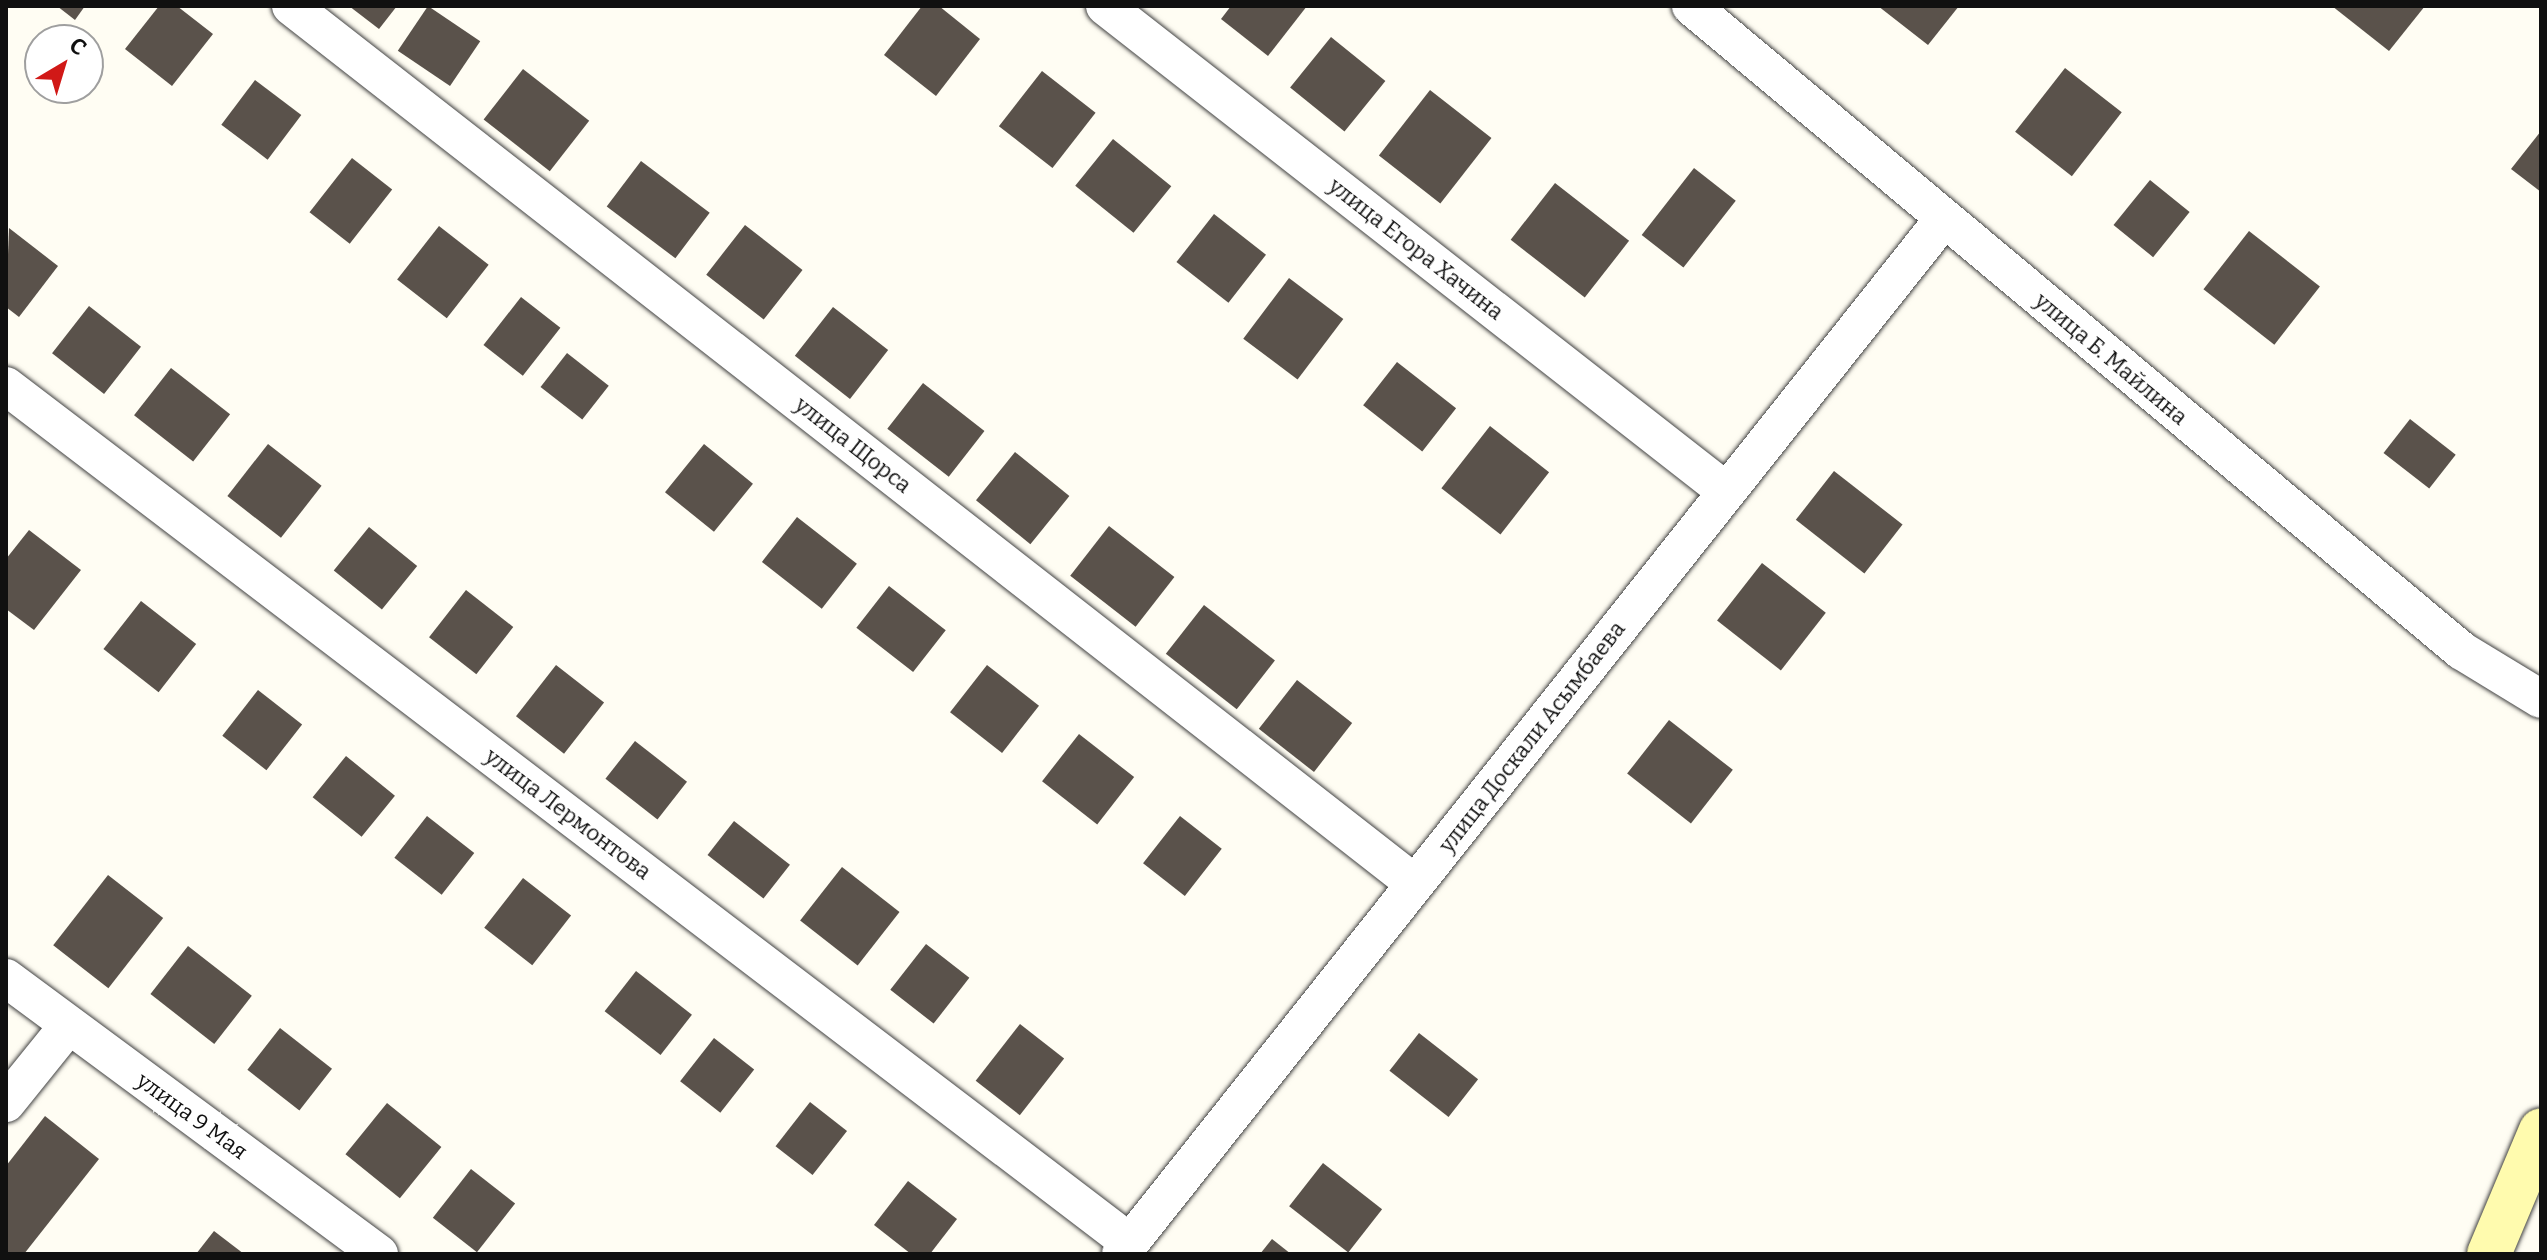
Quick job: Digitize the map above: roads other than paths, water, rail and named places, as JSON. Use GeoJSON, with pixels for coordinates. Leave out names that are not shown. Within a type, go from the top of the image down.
{"type":"FeatureCollection","features":[{"type":"Feature","properties":{"kind":"main road"},"geometry":{"type":"LineString","coordinates":[[2489,1254],[2541,1130]]}},
{"type":"Feature","properties":{"kind":"street","name":"улица Щорса"},"geometry":{"type":"LineString","coordinates":[[291,6],[1415,884]]}},
{"type":"Feature","properties":{"kind":"street","name":"улица Егора Хачина"},"geometry":{"type":"LineString","coordinates":[[1105,6],[1727,492]]}},
{"type":"Feature","properties":{"kind":"street","name":"улица Б. Майлина"},"geometry":{"type":"LineString","coordinates":[[1691,6],[1943,220],[2462,651],[2541,699]]}},
{"type":"Feature","properties":{"kind":"street","name":"улица Доскали Асымбаева"},"geometry":{"type":"LineString","coordinates":[[1126,1248],[1943,220]]}},
{"type":"Feature","properties":{"kind":"street","name":"улица Лермонтова"},"geometry":{"type":"LineString","coordinates":[[6,386],[1126,1248]]}},
{"type":"Feature","properties":{"kind":"street","name":"улица 9 Мая"},"geometry":{"type":"LineString","coordinates":[[6,978],[363,1250]]}},
{"type":"Feature","properties":{"kind":"street"},"geometry":{"type":"LineString","coordinates":[[6,1103],[69,1025]]}}]}
